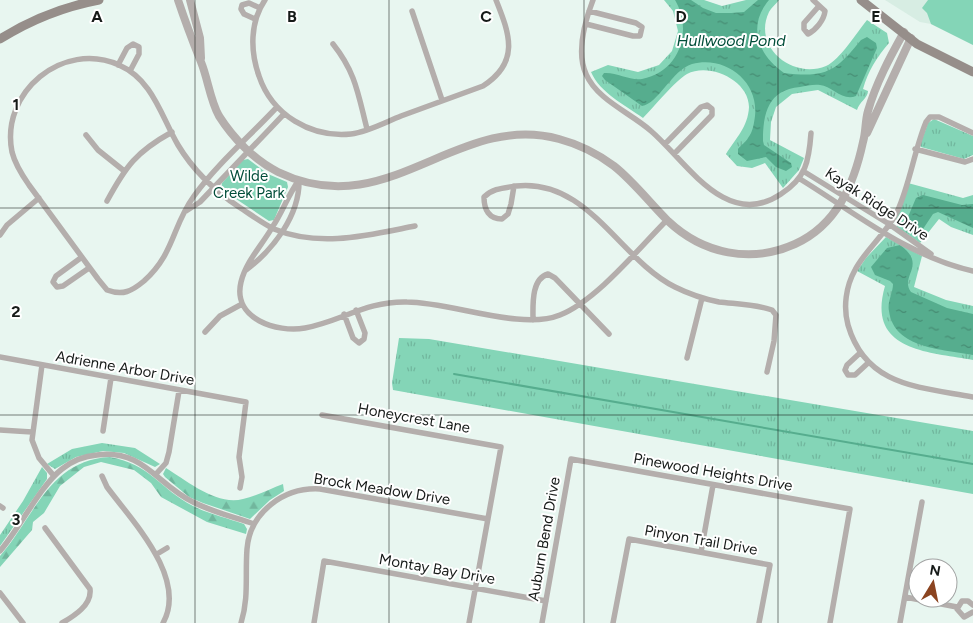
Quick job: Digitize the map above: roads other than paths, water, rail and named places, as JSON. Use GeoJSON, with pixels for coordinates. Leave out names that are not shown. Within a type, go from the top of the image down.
{"type":"FeatureCollection","features":[{"type":"Feature","properties":{"kind":"main road"},"geometry":{"type":"LineString","coordinates":[[0,39],[29,21],[50,12],[72,5],[100,0]]}},
{"type":"Feature","properties":{"kind":"main road"},"geometry":{"type":"LineString","coordinates":[[861,0],[908,35],[917,44],[973,72]]}},
{"type":"Feature","properties":{"kind":"main road"},"geometry":{"type":"LineString","coordinates":[[908,35],[920,39],[973,66]]}},
{"type":"Feature","properties":{"kind":"street"},"geometry":{"type":"LineString","coordinates":[[178,0],[202,62],[218,115],[242,145],[276,171],[299,180],[330,187],[361,186],[387,179],[481,140],[533,135],[558,138],[615,167],[667,220],[696,242],[722,252],[749,256],[796,244],[818,230],[841,204],[854,178],[864,139],[908,35]]}},
{"type":"Feature","properties":{"kind":"street"},"geometry":{"type":"LineString","coordinates":[[190,0],[200,38],[202,62]]}},
{"type":"Feature","properties":{"kind":"street"},"geometry":{"type":"LineString","coordinates":[[265,0],[256,19],[252,48],[262,85],[284,114],[307,128],[322,132],[352,134],[483,86],[497,77],[506,65],[509,36],[496,0]]}},
{"type":"Feature","properties":{"kind":"street"},"geometry":{"type":"LineString","coordinates":[[593,0],[586,24],[582,49],[582,63],[586,75],[605,96],[636,118],[675,153],[705,187],[719,196],[732,202],[750,204],[765,202],[778,196],[800,179],[810,150],[811,133]]}},
{"type":"Feature","properties":{"kind":"street"},"geometry":{"type":"LineString","coordinates":[[813,0],[820,6],[825,11],[824,17],[813,32],[808,34],[804,30],[804,24],[820,6]]}},
{"type":"Feature","properties":{"kind":"street"},"geometry":{"type":"LineString","coordinates":[[256,19],[244,14],[241,9],[242,5],[249,3],[260,8]]}},
{"type":"Feature","properties":{"kind":"street"},"geometry":{"type":"LineString","coordinates":[[412,11],[442,100]]}},
{"type":"Feature","properties":{"kind":"street"},"geometry":{"type":"LineString","coordinates":[[586,24],[633,36],[640,36],[642,27],[636,23],[589,11]]}},
{"type":"Feature","properties":{"kind":"street"},"geometry":{"type":"LineString","coordinates":[[118,65],[128,48],[133,44],[138,47],[140,54],[130,71]]}},
{"type":"Feature","properties":{"kind":"street"},"geometry":{"type":"LineString","coordinates":[[333,44],[354,75],[367,129]]}},
{"type":"Feature","properties":{"kind":"street"},"geometry":{"type":"LineString","coordinates":[[277,107],[206,181],[192,198],[166,257],[156,270],[133,290],[115,294],[107,290],[89,268],[18,170],[12,152],[10,132],[14,113],[26,88],[45,71],[68,61],[101,59],[130,71],[142,81],[152,93],[188,160],[206,181],[213,188],[273,228],[308,238],[323,240],[367,236],[415,226]]}},
{"type":"Feature","properties":{"kind":"street"},"geometry":{"type":"LineString","coordinates":[[665,144],[701,107],[708,105],[712,108],[712,115],[675,153]]}},
{"type":"Feature","properties":{"kind":"street"},"geometry":{"type":"LineString","coordinates":[[186,211],[200,202],[242,155],[249,151],[284,114]]}},
{"type":"Feature","properties":{"kind":"street"},"geometry":{"type":"LineString","coordinates":[[973,133],[939,117],[930,117],[926,122],[915,149],[903,196],[889,224],[864,257],[848,286],[847,321],[860,353],[879,372],[907,385],[973,397]]}},
{"type":"Feature","properties":{"kind":"street"},"geometry":{"type":"LineString","coordinates":[[107,201],[123,170],[148,146],[172,132]]}},
{"type":"Feature","properties":{"kind":"street"},"geometry":{"type":"LineString","coordinates":[[86,135],[98,150],[123,170]]}},
{"type":"Feature","properties":{"kind":"street"},"geometry":{"type":"LineString","coordinates":[[915,149],[965,162],[973,159]]}},
{"type":"Feature","properties":{"kind":"street","name":"Kayak Ridge Drive"},"geometry":{"type":"LineString","coordinates":[[803,171],[889,224],[936,259]]}},
{"type":"Feature","properties":{"kind":"street","name":"Kayak Ridge Drive"},"geometry":{"type":"LineString","coordinates":[[800,179],[884,232],[936,259],[973,271]]}},
{"type":"Feature","properties":{"kind":"street"},"geometry":{"type":"LineString","coordinates":[[299,180],[290,192],[273,228],[245,271],[240,291],[242,304],[251,316],[263,324],[292,329],[306,328],[356,310],[391,302],[421,302],[532,320],[558,316],[580,304],[667,220]]}},
{"type":"Feature","properties":{"kind":"street"},"geometry":{"type":"LineString","coordinates":[[245,271],[259,260],[292,215],[299,193],[299,180]]}},
{"type":"Feature","properties":{"kind":"street"},"geometry":{"type":"LineString","coordinates":[[514,186],[508,214],[502,219],[494,219],[489,214],[484,203],[484,197],[490,192],[499,188],[514,186],[538,186],[570,198],[589,211],[632,255],[660,278],[702,298],[772,310],[776,316],[774,341],[767,372]]}},
{"type":"Feature","properties":{"kind":"street"},"geometry":{"type":"LineString","coordinates":[[0,235],[7,226],[39,198]]}},
{"type":"Feature","properties":{"kind":"street"},"geometry":{"type":"LineString","coordinates":[[82,257],[56,276],[53,282],[57,287],[63,286],[89,268]]}},
{"type":"Feature","properties":{"kind":"street"},"geometry":{"type":"LineString","coordinates":[[532,320],[537,282],[541,276],[548,274],[555,278],[609,334]]}},
{"type":"Feature","properties":{"kind":"street"},"geometry":{"type":"LineString","coordinates":[[687,358],[702,298]]}},
{"type":"Feature","properties":{"kind":"street"},"geometry":{"type":"LineString","coordinates":[[205,332],[220,316],[242,304]]}},
{"type":"Feature","properties":{"kind":"street"},"geometry":{"type":"LineString","coordinates":[[344,314],[353,338],[359,343],[364,339],[365,333],[356,310]]}},
{"type":"Feature","properties":{"kind":"street"},"geometry":{"type":"LineString","coordinates":[[860,353],[847,364],[845,370],[848,375],[855,375],[868,363]]}},
{"type":"Feature","properties":{"kind":"street","name":"Adrienne Arbor Drive"},"geometry":{"type":"LineString","coordinates":[[0,357],[246,402],[239,457],[242,477],[240,488]]}},
{"type":"Feature","properties":{"kind":"street"},"geometry":{"type":"LineString","coordinates":[[42,365],[32,432],[35,450],[54,476]]}},
{"type":"Feature","properties":{"kind":"street"},"geometry":{"type":"LineString","coordinates":[[103,431],[111,378]]}},
{"type":"Feature","properties":{"kind":"street"},"geometry":{"type":"LineString","coordinates":[[156,474],[166,463],[179,390]]}},
{"type":"Feature","properties":{"kind":"street","name":"Honeycrest Lane"},"geometry":{"type":"LineString","coordinates":[[322,415],[501,447],[488,519]]}},
{"type":"Feature","properties":{"kind":"street"},"geometry":{"type":"LineString","coordinates":[[0,430],[32,432]]}},
{"type":"Feature","properties":{"kind":"street"},"geometry":{"type":"LineString","coordinates":[[0,551],[54,476],[76,460],[104,454],[129,457],[156,474],[176,492],[192,502],[254,524],[247,550],[247,588],[241,623]]}},
{"type":"Feature","properties":{"kind":"street","name":"Pinewood Heights Drive"},"geometry":{"type":"LineString","coordinates":[[571,459],[850,509],[830,623]]}},
{"type":"Feature","properties":{"kind":"street","name":"Auburn Bend Drive"},"geometry":{"type":"LineString","coordinates":[[542,623],[571,459]]}},
{"type":"Feature","properties":{"kind":"street"},"geometry":{"type":"LineString","coordinates":[[102,476],[107,487],[157,554],[168,583],[169,601],[164,623]]}},
{"type":"Feature","properties":{"kind":"street"},"geometry":{"type":"LineString","coordinates":[[701,552],[713,485]]}},
{"type":"Feature","properties":{"kind":"street","name":"Brock Meadow Drive"},"geometry":{"type":"LineString","coordinates":[[254,524],[264,510],[277,499],[311,488],[488,519]]}},
{"type":"Feature","properties":{"kind":"street"},"geometry":{"type":"LineString","coordinates":[[900,623],[922,502]]}},
{"type":"Feature","properties":{"kind":"street"},"geometry":{"type":"LineString","coordinates":[[469,623],[488,519]]}},
{"type":"Feature","properties":{"kind":"street"},"geometry":{"type":"LineString","coordinates":[[45,528],[90,589],[89,600],[70,621],[62,623]]}},
{"type":"Feature","properties":{"kind":"street","name":"Pinyon Trail Drive"},"geometry":{"type":"LineString","coordinates":[[614,623],[628,539],[770,565],[760,623]]}},
{"type":"Feature","properties":{"kind":"street"},"geometry":{"type":"LineString","coordinates":[[157,554],[167,548]]}},
{"type":"Feature","properties":{"kind":"street","name":"Montay Bay Drive"},"geometry":{"type":"LineString","coordinates":[[314,623],[324,561],[546,601]]}},
{"type":"Feature","properties":{"kind":"street"},"geometry":{"type":"LineString","coordinates":[[0,593],[23,623]]}},
{"type":"Feature","properties":{"kind":"street"},"geometry":{"type":"LineString","coordinates":[[958,606],[965,600],[973,605]]}},
{"type":"Feature","properties":{"kind":"street"},"geometry":{"type":"LineString","coordinates":[[957,608],[958,612],[964,617],[973,612]]}},
{"type":"Feature","properties":{"kind":"water","name":"Hullwood Pond"},"geometry":{"type":"Polygon","coordinates":[[[675,0],[691,0],[703,8],[716,13],[731,13],[744,12],[758,0],[769,0],[758,20],[758,40],[768,58],[784,73],[810,74],[829,70],[844,59],[861,40],[867,37],[876,43],[877,48],[856,96],[847,97],[824,86],[815,85],[789,89],[774,98],[766,112],[763,141],[764,145],[791,163],[792,167],[786,171],[776,167],[766,157],[747,161],[738,154],[738,149],[750,136],[752,130],[755,103],[746,82],[727,67],[716,63],[704,62],[685,67],[654,99],[642,106],[602,76],[604,73],[609,73],[633,79],[642,79],[655,75],[666,68],[674,59],[682,36],[683,24],[675,0]]]}},
{"type":"Feature","properties":{"kind":"water"},"geometry":{"type":"Polygon","coordinates":[[[923,195],[962,205],[973,204],[973,228],[938,212],[933,214],[921,232],[913,233],[905,224],[916,198],[923,195]]]}},
{"type":"Feature","properties":{"kind":"water"},"geometry":{"type":"Polygon","coordinates":[[[900,245],[908,252],[912,259],[912,270],[908,281],[911,292],[947,308],[973,314],[973,355],[922,345],[900,333],[893,324],[889,311],[889,301],[893,284],[875,275],[871,267],[887,248],[900,245]]]}},
{"type":"Feature","properties":{"kind":"waterway"},"geometry":{"type":"LineString","coordinates":[[454,374],[973,464]]}},
{"type":"Feature","properties":{"kind":"park label","name":"Wilde Creek Park"},"geometry":{"type":"Point","coordinates":[249,184]}}]}
